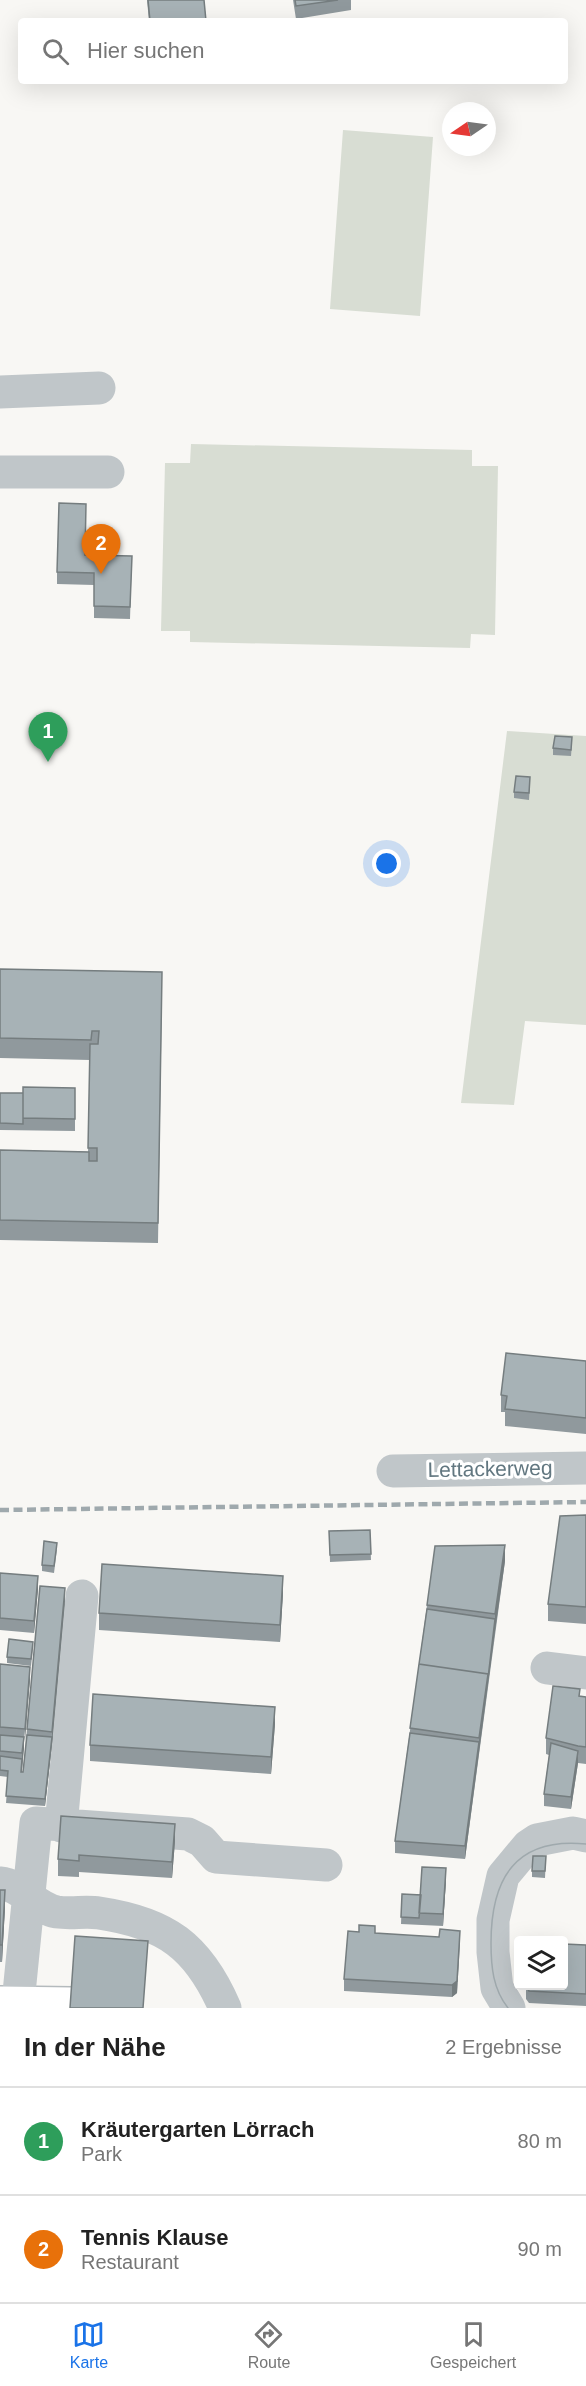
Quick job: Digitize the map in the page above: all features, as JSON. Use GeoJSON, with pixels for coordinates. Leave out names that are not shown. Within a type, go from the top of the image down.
{"type":"FeatureCollection","features":[{"type":"Feature","properties":{"kind":"main road"},"geometry":{"type":"LineString","coordinates":[[9,2003],[72,2004]]}},
{"type":"Feature","properties":{"kind":"street"},"geometry":{"type":"LineString","coordinates":[[0,392],[99,388]]}},
{"type":"Feature","properties":{"kind":"street"},"geometry":{"type":"LineString","coordinates":[[0,472],[108,472]]}},
{"type":"Feature","properties":{"kind":"street","name":"Lettackerweg"},"geometry":{"type":"LineString","coordinates":[[393,1471],[586,1468]]}},
{"type":"Feature","properties":{"kind":"street"},"geometry":{"type":"LineString","coordinates":[[61,1826],[82,1596]]}},
{"type":"Feature","properties":{"kind":"street"},"geometry":{"type":"LineString","coordinates":[[547,1668],[586,1673]]}},
{"type":"Feature","properties":{"kind":"street"},"geometry":{"type":"LineString","coordinates":[[9,2003],[30,1899],[36,1823],[188,1834],[202,1841],[216,1857],[326,1865]]}},
{"type":"Feature","properties":{"kind":"street"},"geometry":{"type":"LineString","coordinates":[[509,2008],[497,1988],[493,1952],[493,1920],[503,1876],[528,1846],[537,1840],[573,1833],[586,1836]]}},
{"type":"Feature","properties":{"kind":"street"},"geometry":{"type":"LineString","coordinates":[[0,1883],[18,1890],[41,1906],[57,1912],[97,1913],[135,1919],[167,1933],[189,1951],[212,1980],[225,2008]]}},
{"type":"Feature","properties":{"kind":"shaded area"},"geometry":{"type":"Polygon","coordinates":[[[343,130],[433,137],[420,316],[330,309],[343,130]]]}},
{"type":"Feature","properties":{"kind":"shaded area"},"geometry":{"type":"Polygon","coordinates":[[[191,444],[472,450],[472,466],[498,466],[495,635],[471,634],[470,648],[190,642],[190,631],[161,631],[165,463],[190,463],[191,444]]]}},
{"type":"Feature","properties":{"kind":"shaded area"},"geometry":{"type":"Polygon","coordinates":[[[507,731],[586,736],[586,1025],[525,1021],[514,1105],[461,1103],[507,731]]]}},
{"type":"Feature","properties":{"kind":"building"},"geometry":{"type":"Polygon","coordinates":[[[148,0],[204,0],[206,18],[150,18],[148,0]]]}},
{"type":"Feature","properties":{"kind":"building"},"geometry":{"type":"Polygon","coordinates":[[[295,0],[338,0],[296,6],[295,0]]]}},
{"type":"Feature","properties":{"kind":"building"},"geometry":{"type":"Polygon","coordinates":[[[59,503],[86,504],[85,555],[132,556],[130,607],[94,606],[94,573],[57,572],[59,503]]]}},
{"type":"Feature","properties":{"kind":"building"},"geometry":{"type":"Polygon","coordinates":[[[555,736],[572,737],[571,750],[553,748],[555,736]]]}},
{"type":"Feature","properties":{"kind":"building"},"geometry":{"type":"Polygon","coordinates":[[[516,776],[530,777],[529,793],[514,792],[516,776]]]}},
{"type":"Feature","properties":{"kind":"building"},"geometry":{"type":"Polygon","coordinates":[[[0,969],[162,972],[158,1223],[0,1220],[0,1150],[89,1152],[89,1161],[97,1161],[97,1148],[88,1148],[90,1044],[98,1044],[99,1031],[92,1031],[91,1040],[0,1038],[0,969]]]}},
{"type":"Feature","properties":{"kind":"building"},"geometry":{"type":"Polygon","coordinates":[[[23,1087],[75,1088],[75,1119],[23,1118],[23,1087]]]}},
{"type":"Feature","properties":{"kind":"building"},"geometry":{"type":"Polygon","coordinates":[[[0,1093],[23,1093],[23,1124],[0,1123],[0,1093]]]}},
{"type":"Feature","properties":{"kind":"building"},"geometry":{"type":"Polygon","coordinates":[[[506,1353],[586,1361],[586,1418],[505,1409],[507,1396],[501,1395],[506,1353]]]}},
{"type":"Feature","properties":{"kind":"building"},"geometry":{"type":"Polygon","coordinates":[[[586,1515],[586,1607],[548,1604],[560,1516],[586,1515]]]}},
{"type":"Feature","properties":{"kind":"building"},"geometry":{"type":"Polygon","coordinates":[[[370,1530],[371,1554],[330,1555],[329,1531],[370,1530]]]}},
{"type":"Feature","properties":{"kind":"building"},"geometry":{"type":"Polygon","coordinates":[[[44,1541],[57,1543],[54,1566],[42,1565],[44,1541]]]}},
{"type":"Feature","properties":{"kind":"building"},"geometry":{"type":"Polygon","coordinates":[[[505,1545],[495,1614],[427,1605],[435,1546],[505,1545]]]}},
{"type":"Feature","properties":{"kind":"building"},"geometry":{"type":"Polygon","coordinates":[[[102,1564],[283,1576],[280,1625],[99,1613],[102,1564]]]}},
{"type":"Feature","properties":{"kind":"building"},"geometry":{"type":"Polygon","coordinates":[[[0,1573],[38,1576],[34,1621],[0,1618],[0,1573]]]}},
{"type":"Feature","properties":{"kind":"building"},"geometry":{"type":"Polygon","coordinates":[[[40,1586],[65,1588],[52,1732],[27,1729],[40,1586]]]}},
{"type":"Feature","properties":{"kind":"building"},"geometry":{"type":"Polygon","coordinates":[[[427,1609],[495,1619],[488,1678],[488,1674],[419,1664],[427,1609]]]}},
{"type":"Feature","properties":{"kind":"building"},"geometry":{"type":"Polygon","coordinates":[[[9,1639],[33,1642],[31,1659],[7,1657],[9,1639]]]}},
{"type":"Feature","properties":{"kind":"building"},"geometry":{"type":"Polygon","coordinates":[[[0,1664],[30,1667],[25,1729],[0,1727],[0,1664]]]}},
{"type":"Feature","properties":{"kind":"building"},"geometry":{"type":"Polygon","coordinates":[[[419,1664],[488,1674],[479,1738],[410,1728],[419,1664]]]}},
{"type":"Feature","properties":{"kind":"building"},"geometry":{"type":"Polygon","coordinates":[[[553,1686],[580,1689],[579,1696],[586,1697],[586,1747],[546,1738],[553,1686]]]}},
{"type":"Feature","properties":{"kind":"building"},"geometry":{"type":"Polygon","coordinates":[[[93,1694],[275,1707],[271,1757],[90,1745],[93,1694]]]}},
{"type":"Feature","properties":{"kind":"building"},"geometry":{"type":"Polygon","coordinates":[[[410,1733],[479,1742],[465,1846],[395,1841],[410,1733]]]}},
{"type":"Feature","properties":{"kind":"building"},"geometry":{"type":"Polygon","coordinates":[[[0,1735],[24,1737],[22,1753],[0,1751],[0,1735]]]}},
{"type":"Feature","properties":{"kind":"building"},"geometry":{"type":"Polygon","coordinates":[[[27,1735],[52,1737],[45,1799],[6,1796],[8,1771],[0,1770],[0,1756],[22,1759],[21,1772],[23,1772],[27,1735]]]}},
{"type":"Feature","properties":{"kind":"building"},"geometry":{"type":"Polygon","coordinates":[[[551,1743],[578,1751],[571,1797],[544,1794],[551,1743]]]}},
{"type":"Feature","properties":{"kind":"building"},"geometry":{"type":"Polygon","coordinates":[[[61,1816],[175,1824],[172,1862],[79,1855],[79,1861],[58,1859],[61,1816]]]}},
{"type":"Feature","properties":{"kind":"building"},"geometry":{"type":"Polygon","coordinates":[[[533,1856],[546,1856],[545,1871],[532,1871],[533,1856]]]}},
{"type":"Feature","properties":{"kind":"building"},"geometry":{"type":"Polygon","coordinates":[[[422,1867],[446,1868],[443,1914],[419,1913],[422,1867]]]}},
{"type":"Feature","properties":{"kind":"building"},"geometry":{"type":"Polygon","coordinates":[[[0,1890],[5,1890],[2,1945],[0,1945],[0,1890]]]}},
{"type":"Feature","properties":{"kind":"building"},"geometry":{"type":"Polygon","coordinates":[[[402,1894],[421,1895],[419,1918],[401,1917],[402,1894]]]}},
{"type":"Feature","properties":{"kind":"building"},"geometry":{"type":"Polygon","coordinates":[[[359,1925],[375,1926],[375,1933],[439,1937],[440,1929],[460,1931],[457,1981],[452,1985],[344,1979],[348,1931],[359,1932],[359,1925]]]}},
{"type":"Feature","properties":{"kind":"building"},"geometry":{"type":"Polygon","coordinates":[[[75,1936],[148,1941],[143,2008],[70,2008],[75,1936]]]}},
{"type":"Feature","properties":{"kind":"building"},"geometry":{"type":"Polygon","coordinates":[[[568,1944],[586,1945],[586,1994],[529,1991],[568,1990],[568,1944]]]}},
{"type":"Feature","properties":{"kind":"tram line"},"geometry":{"type":"LineString","coordinates":[[508,2008],[496,1985],[491,1952],[492,1920],[496,1899],[503,1881],[512,1866],[525,1855],[542,1847],[586,1844]]}},
{"type":"Feature","properties":{"kind":"railway"},"geometry":{"type":"LineString","coordinates":[[0,1510],[586,1502]]}},
{"type":"Feature","properties":{"kind":"place","name":"Tennis Klause"},"geometry":{"type":"Point","coordinates":[101,574]}},
{"type":"Feature","properties":{"kind":"place","name":"Kräutergarten Lörrach"},"geometry":{"type":"Point","coordinates":[48,762]}}]}
